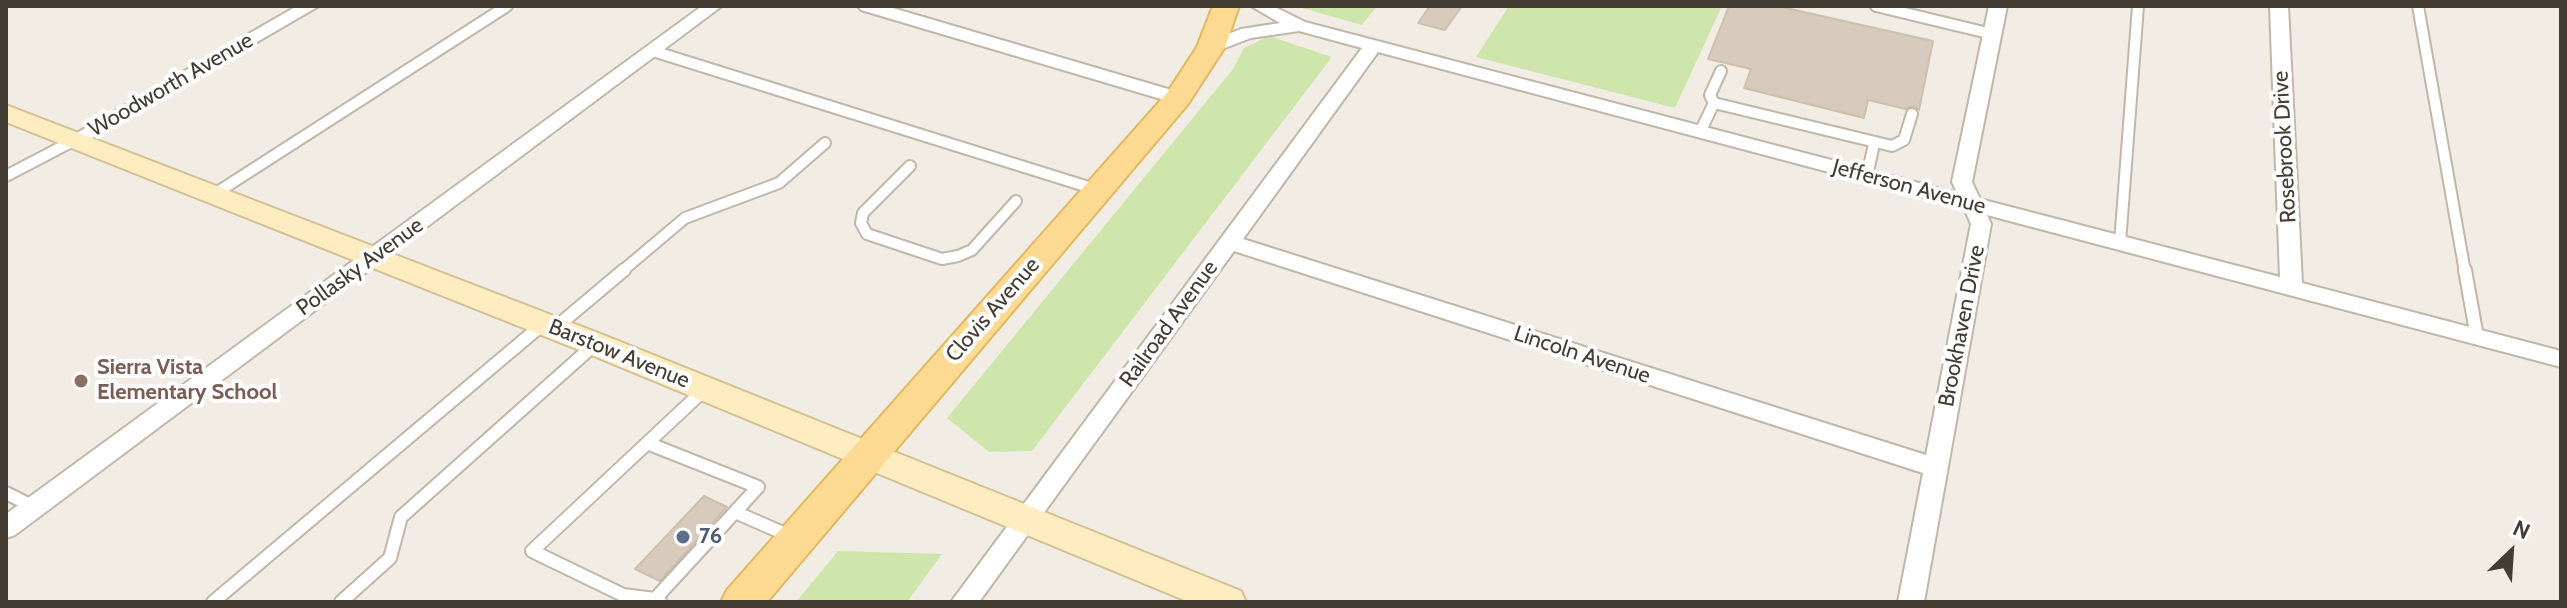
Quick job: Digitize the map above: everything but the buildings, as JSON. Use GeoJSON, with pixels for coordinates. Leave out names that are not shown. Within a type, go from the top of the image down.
{"type":"FeatureCollection","features":[{"type":"Feature","properties":{"kind":"main road","name":"Clovis Avenue"},"geometry":{"type":"LineString","coordinates":[[742,602],[1178,98],[1211,47],[1226,6]]}},
{"type":"Feature","properties":{"kind":"main road","name":"Barstow Avenue"},"geometry":{"type":"LineString","coordinates":[[6,113],[371,259],[595,344],[1228,602]]}},
{"type":"Feature","properties":{"kind":"street","name":"Woodworth Avenue"},"geometry":{"type":"LineString","coordinates":[[73,141],[310,6]]}},
{"type":"Feature","properties":{"kind":"street","name":"Pollasky Avenue"},"geometry":{"type":"LineString","coordinates":[[6,528],[713,6]]}},
{"type":"Feature","properties":{"kind":"street"},"geometry":{"type":"LineString","coordinates":[[867,6],[1178,98]]}},
{"type":"Feature","properties":{"kind":"street","name":"Jefferson Avenue"},"geometry":{"type":"LineString","coordinates":[[1260,6],[1299,26],[2561,359]]}},
{"type":"Feature","properties":{"kind":"street","name":"Brookhaven Drive"},"geometry":{"type":"LineString","coordinates":[[1911,602],[1981,224],[1962,182],[1998,6]]}},
{"type":"Feature","properties":{"kind":"street","name":"Rosebrook Drive"},"geometry":{"type":"LineString","coordinates":[[2279,6],[2291,288]]}},
{"type":"Feature","properties":{"kind":"street"},"geometry":{"type":"LineString","coordinates":[[1211,47],[1247,33],[1299,26]]}},
{"type":"Feature","properties":{"kind":"street","name":"Railroad Avenue"},"geometry":{"type":"LineString","coordinates":[[964,602],[1374,45]]}},
{"type":"Feature","properties":{"kind":"street","name":"Lincoln Avenue"},"geometry":{"type":"LineString","coordinates":[[1229,242],[1935,467]]}},
{"type":"Feature","properties":{"kind":"lane"},"geometry":{"type":"LineString","coordinates":[[213,195],[507,6]]}},
{"type":"Feature","properties":{"kind":"lane"},"geometry":{"type":"LineString","coordinates":[[1876,6],[1992,34]]}},
{"type":"Feature","properties":{"kind":"lane"},"geometry":{"type":"LineString","coordinates":[[2120,243],[2138,6]]}},
{"type":"Feature","properties":{"kind":"lane"},"geometry":{"type":"LineString","coordinates":[[2418,6],[2477,337]]}},
{"type":"Feature","properties":{"kind":"lane"},"geometry":{"type":"LineString","coordinates":[[653,51],[1098,190]]}},
{"type":"Feature","properties":{"kind":"lane"},"geometry":{"type":"LineString","coordinates":[[1721,71],[1710,95],[1714,103],[1874,144],[1892,146],[1901,143],[1912,114]]}},
{"type":"Feature","properties":{"kind":"lane"},"geometry":{"type":"LineString","coordinates":[[1700,132],[1714,103]]}},
{"type":"Feature","properties":{"kind":"lane"},"geometry":{"type":"LineString","coordinates":[[6,176],[73,141]]}},
{"type":"Feature","properties":{"kind":"lane"},"geometry":{"type":"LineString","coordinates":[[213,602],[685,218],[779,183],[825,143]]}},
{"type":"Feature","properties":{"kind":"lane"},"geometry":{"type":"LineString","coordinates":[[1867,176],[1874,144]]}},
{"type":"Feature","properties":{"kind":"lane"},"geometry":{"type":"LineString","coordinates":[[910,166],[863,213],[861,223],[867,234],[942,259],[958,256],[972,250],[1016,201]]}},
{"type":"Feature","properties":{"kind":"lane"},"geometry":{"type":"LineString","coordinates":[[341,602],[390,558],[401,517],[595,344]]}},
{"type":"Feature","properties":{"kind":"lane"},"geometry":{"type":"LineString","coordinates":[[647,443],[758,487],[658,601],[623,595],[532,551],[647,443],[705,389]]}},
{"type":"Feature","properties":{"kind":"lane"},"geometry":{"type":"LineString","coordinates":[[6,493],[34,508]]}},
{"type":"Feature","properties":{"kind":"lane"},"geometry":{"type":"LineString","coordinates":[[735,512],[797,538]]}},
{"type":"Feature","properties":{"kind":"green space"},"geometry":{"type":"Polygon","coordinates":[[[1295,6],[1377,6],[1362,25],[1295,6]]]}},
{"type":"Feature","properties":{"kind":"green space"},"geometry":{"type":"Polygon","coordinates":[[[1509,6],[1722,6],[1675,108],[1476,57],[1509,6]]]}},
{"type":"Feature","properties":{"kind":"green space"},"geometry":{"type":"Polygon","coordinates":[[[1269,36],[1332,57],[1032,451],[989,452],[947,418],[1233,69],[1244,48],[1269,36]]]}},
{"type":"Feature","properties":{"kind":"green space"},"geometry":{"type":"Polygon","coordinates":[[[838,551],[942,554],[907,602],[796,602],[838,551]]]}},
{"type":"Feature","properties":{"kind":"place","name":"Sierra Vista Elementary School"},"geometry":{"type":"Point","coordinates":[81,381]}},
{"type":"Feature","properties":{"kind":"place","name":"76"},"geometry":{"type":"Point","coordinates":[683,537]}}]}
